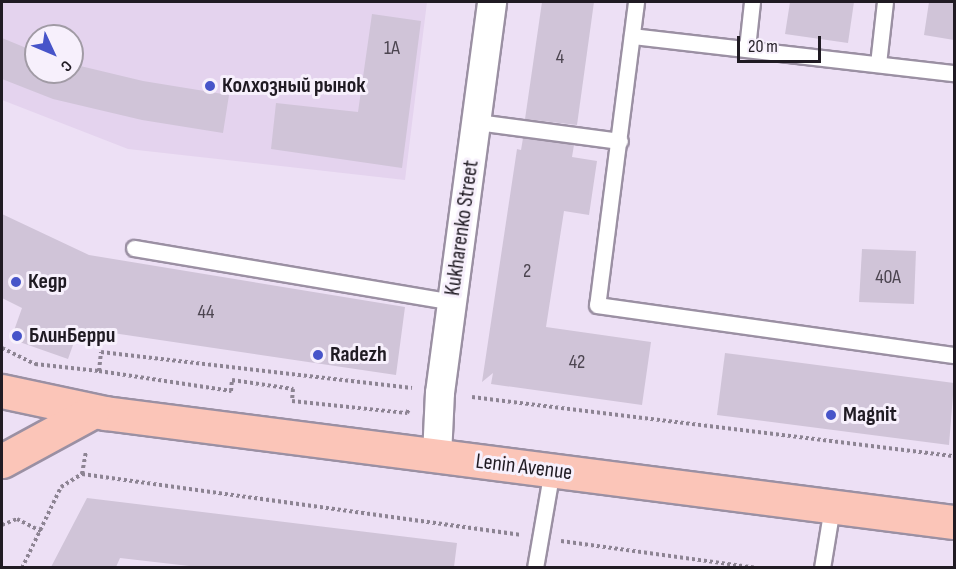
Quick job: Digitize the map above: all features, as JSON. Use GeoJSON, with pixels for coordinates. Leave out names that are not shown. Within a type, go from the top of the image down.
{"type":"FeatureCollection","features":[{"type":"Feature","properties":{"kind":"main road","name":"Lenin Avenue"},"geometry":{"type":"LineString","coordinates":[[2,391],[93,412],[954,522]]}},
{"type":"Feature","properties":{"kind":"main road"},"geometry":{"type":"LineString","coordinates":[[2,461],[93,412]]}},
{"type":"Feature","properties":{"kind":"street","name":"Kukharenko Street"},"geometry":{"type":"LineString","coordinates":[[437,456],[440,393],[492,2]]}},
{"type":"Feature","properties":{"kind":"lane"},"geometry":{"type":"LineString","coordinates":[[636,2],[620,141],[597,305],[954,355]]}},
{"type":"Feature","properties":{"kind":"lane"},"geometry":{"type":"LineString","coordinates":[[747,48],[752,2]]}},
{"type":"Feature","properties":{"kind":"lane"},"geometry":{"type":"LineString","coordinates":[[878,64],[885,2]]}},
{"type":"Feature","properties":{"kind":"lane"},"geometry":{"type":"LineString","coordinates":[[632,36],[954,73]]}},
{"type":"Feature","properties":{"kind":"lane"},"geometry":{"type":"LineString","coordinates":[[477,122],[620,141]]}},
{"type":"Feature","properties":{"kind":"lane"},"geometry":{"type":"LineString","coordinates":[[134,248],[452,302]]}},
{"type":"Feature","properties":{"kind":"lane"},"geometry":{"type":"LineString","coordinates":[[534,567],[552,470]]}},
{"type":"Feature","properties":{"kind":"lane"},"geometry":{"type":"LineString","coordinates":[[822,567],[832,507]]}},
{"type":"Feature","properties":{"kind":"path"},"geometry":{"type":"LineString","coordinates":[[2,348],[35,364],[231,391],[232,380],[293,389],[292,401],[407,413],[410,405]]}},
{"type":"Feature","properties":{"kind":"path"},"geometry":{"type":"LineString","coordinates":[[99,371],[101,352],[414,389],[412,397]]}},
{"type":"Feature","properties":{"kind":"path"},"geometry":{"type":"LineString","coordinates":[[472,398],[954,456]]}},
{"type":"Feature","properties":{"kind":"path"},"geometry":{"type":"LineString","coordinates":[[82,474],[86,451]]}},
{"type":"Feature","properties":{"kind":"path"},"geometry":{"type":"LineString","coordinates":[[22,567],[61,487],[82,474],[757,567]]}},
{"type":"Feature","properties":{"kind":"path"},"geometry":{"type":"LineString","coordinates":[[2,525],[17,519],[41,531]]}},
{"type":"Feature","properties":{"kind":"shaded area","name":"Колхозный рынок"},"geometry":{"type":"Polygon","coordinates":[[[2,2],[427,2],[405,180],[128,149],[2,100],[2,2]]]}},
{"type":"Feature","properties":{"kind":"building"},"geometry":{"type":"Polygon","coordinates":[[[542,2],[594,2],[577,125],[525,119],[542,2]]]}},
{"type":"Feature","properties":{"kind":"building"},"geometry":{"type":"Polygon","coordinates":[[[790,2],[854,2],[848,43],[785,34],[790,2]]]}},
{"type":"Feature","properties":{"kind":"building"},"geometry":{"type":"Polygon","coordinates":[[[929,2],[954,2],[954,40],[924,35],[929,2]]]}},
{"type":"Feature","properties":{"kind":"building"},"geometry":{"type":"Polygon","coordinates":[[[372,14],[421,21],[402,168],[271,149],[276,103],[358,112],[372,14]]]}},
{"type":"Feature","properties":{"kind":"building"},"geometry":{"type":"Polygon","coordinates":[[[2,38],[24,47],[24,84],[84,84],[84,67],[143,81],[229,95],[223,133],[142,120],[53,99],[2,79],[2,38]]]}},
{"type":"Feature","properties":{"kind":"building"},"geometry":{"type":"Polygon","coordinates":[[[523,138],[574,145],[572,157],[597,161],[589,215],[564,211],[546,327],[651,342],[642,405],[491,384],[493,373],[482,382],[517,149],[521,150],[523,138]]]}},
{"type":"Feature","properties":{"kind":"building"},"geometry":{"type":"Polygon","coordinates":[[[2,214],[89,255],[405,307],[396,375],[79,328],[68,359],[11,339],[22,308],[2,298],[2,214]]]}},
{"type":"Feature","properties":{"kind":"building"},"geometry":{"type":"Polygon","coordinates":[[[862,249],[916,251],[914,304],[859,302],[862,249]]]}},
{"type":"Feature","properties":{"kind":"building"},"geometry":{"type":"Polygon","coordinates":[[[725,353],[954,383],[949,445],[717,415],[725,353]]]}},
{"type":"Feature","properties":{"kind":"building"},"geometry":{"type":"Polygon","coordinates":[[[87,498],[457,543],[454,567],[198,567],[120,558],[116,567],[51,567],[87,498]]]}},
{"type":"Feature","properties":{"kind":"place","name":"Колхозный рынок"},"geometry":{"type":"Point","coordinates":[210,86]}},
{"type":"Feature","properties":{"kind":"place","name":"Кедр"},"geometry":{"type":"Point","coordinates":[16,282]}},
{"type":"Feature","properties":{"kind":"place","name":"БлинБерри"},"geometry":{"type":"Point","coordinates":[17,336]}},
{"type":"Feature","properties":{"kind":"place","name":"Radezh"},"geometry":{"type":"Point","coordinates":[318,355]}},
{"type":"Feature","properties":{"kind":"place","name":"Magnit"},"geometry":{"type":"Point","coordinates":[831,415]}}]}
